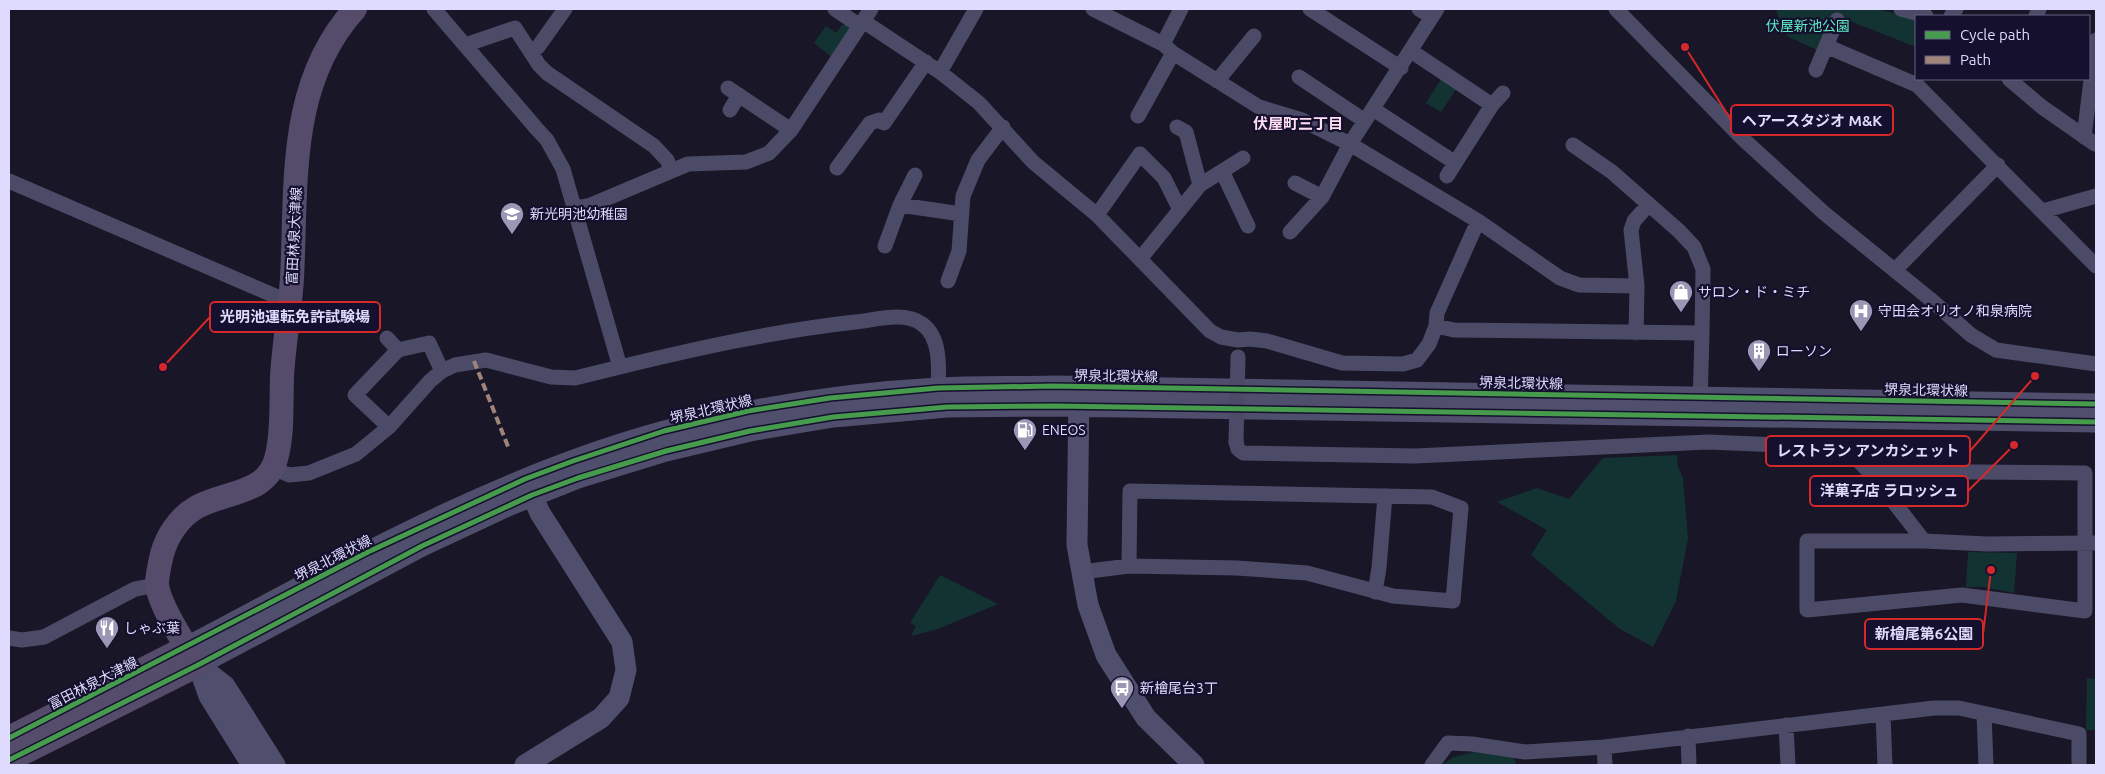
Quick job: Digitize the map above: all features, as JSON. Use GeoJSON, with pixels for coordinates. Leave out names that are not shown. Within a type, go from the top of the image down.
{"type":"FeatureCollection","features":[{"type":"Feature","properties":{"kind":"main road","name":"富田林泉大津線"},"geometry":{"type":"LineString","coordinates":[[273,468],[278,454],[292,282],[298,147],[302,116],[308,90],[319,63],[345,20],[355,9]]}},
{"type":"Feature","properties":{"kind":"main road","name":"堺泉北環状線"},"geometry":{"type":"LineString","coordinates":[[192,656],[422,546],[528,487],[664,431],[748,411],[830,398],[938,388],[1079,397],[1700,407],[2096,422]]}},
{"type":"Feature","properties":{"kind":"main road"},"geometry":{"type":"LineString","coordinates":[[1079,397],[1077,545],[1088,605],[1106,655],[1146,718],[1194,765]]}},
{"type":"Feature","properties":{"kind":"main road","name":"堺泉北環状線"},"geometry":{"type":"LineString","coordinates":[[528,487],[578,478],[666,450],[750,431],[833,417],[1079,397]]}},
{"type":"Feature","properties":{"kind":"main road","name":"堺泉北環状線"},"geometry":{"type":"LineString","coordinates":[[1700,407],[2096,404]]}},
{"type":"Feature","properties":{"kind":"main road"},"geometry":{"type":"LineString","coordinates":[[252,765],[209,696],[192,656],[163,603],[157,585],[160,562],[166,542],[176,525],[196,508],[260,484],[273,468]]}},
{"type":"Feature","properties":{"kind":"main road"},"geometry":{"type":"LineString","coordinates":[[525,765],[601,718],[619,698],[626,670],[622,642],[540,513],[528,487]]}},
{"type":"Feature","properties":{"kind":"main road"},"geometry":{"type":"LineString","coordinates":[[16,747],[192,656]]}},
{"type":"Feature","properties":{"kind":"main road"},"geometry":{"type":"LineString","coordinates":[[192,656],[225,686],[275,765]]}},
{"type":"Feature","properties":{"kind":"street"},"geometry":{"type":"LineString","coordinates":[[434,9],[547,140],[563,169],[620,367]]}},
{"type":"Feature","properties":{"kind":"street"},"geometry":{"type":"LineString","coordinates":[[531,52],[538,47],[565,9]]}},
{"type":"Feature","properties":{"kind":"street"},"geometry":{"type":"LineString","coordinates":[[835,9],[865,18],[940,72],[979,103],[1003,127],[1033,162],[1097,215],[1210,331],[1221,337],[1238,340],[1267,341],[1342,363],[1403,364],[1417,360],[1429,344],[1436,326],[1437,313],[1478,221]]}},
{"type":"Feature","properties":{"kind":"street"},"geometry":{"type":"LineString","coordinates":[[940,72],[976,9]]}},
{"type":"Feature","properties":{"kind":"street"},"geometry":{"type":"LineString","coordinates":[[1093,9],[1168,48],[1259,107],[1302,120],[1350,144],[1478,221],[1560,278],[1570,283],[1637,286]]}},
{"type":"Feature","properties":{"kind":"street"},"geometry":{"type":"LineString","coordinates":[[1138,116],[1168,48],[1181,9]]}},
{"type":"Feature","properties":{"kind":"street"},"geometry":{"type":"LineString","coordinates":[[1310,9],[1332,31],[1400,68]]}},
{"type":"Feature","properties":{"kind":"street"},"geometry":{"type":"LineString","coordinates":[[1290,232],[1322,198],[1350,144],[1434,13],[1419,9]]}},
{"type":"Feature","properties":{"kind":"street"},"geometry":{"type":"LineString","coordinates":[[1616,9],[1742,138],[1824,213],[1971,335],[1996,350],[2096,364]]}},
{"type":"Feature","properties":{"kind":"street"},"geometry":{"type":"LineString","coordinates":[[1901,9],[1922,15]]}},
{"type":"Feature","properties":{"kind":"street"},"geometry":{"type":"LineString","coordinates":[[575,208],[591,205],[688,164],[746,162],[769,154],[791,130],[865,18]]}},
{"type":"Feature","properties":{"kind":"street"},"geometry":{"type":"LineString","coordinates":[[1816,70],[1837,20]]}},
{"type":"Feature","properties":{"kind":"street"},"geometry":{"type":"LineString","coordinates":[[465,45],[515,28],[547,73],[654,146],[667,160],[672,171]]}},
{"type":"Feature","properties":{"kind":"street"},"geometry":{"type":"LineString","coordinates":[[1218,81],[1254,36]]}},
{"type":"Feature","properties":{"kind":"street"},"geometry":{"type":"LineString","coordinates":[[2012,80],[2042,106],[2089,140],[2096,40]]}},
{"type":"Feature","properties":{"kind":"street"},"geometry":{"type":"LineString","coordinates":[[1826,46],[1920,82],[2096,266]]}},
{"type":"Feature","properties":{"kind":"street"},"geometry":{"type":"LineString","coordinates":[[1411,51],[1492,105]]}},
{"type":"Feature","properties":{"kind":"street"},"geometry":{"type":"LineString","coordinates":[[837,168],[870,123],[879,120],[884,123],[926,62]]}},
{"type":"Feature","properties":{"kind":"street"},"geometry":{"type":"LineString","coordinates":[[1298,77],[1454,162]]}},
{"type":"Feature","properties":{"kind":"street"},"geometry":{"type":"LineString","coordinates":[[730,110],[734,92],[791,130]]}},
{"type":"Feature","properties":{"kind":"street"},"geometry":{"type":"LineString","coordinates":[[1447,176],[1454,162],[1492,105],[1503,93]]}},
{"type":"Feature","properties":{"kind":"street"},"geometry":{"type":"LineString","coordinates":[[948,282],[959,251],[963,196],[975,165],[1003,127]]}},
{"type":"Feature","properties":{"kind":"street"},"geometry":{"type":"LineString","coordinates":[[1177,127],[1186,132],[1200,185]]}},
{"type":"Feature","properties":{"kind":"street"},"geometry":{"type":"LineString","coordinates":[[1573,144],[1598,161],[1649,204],[1679,231],[1694,248],[1703,269],[1700,407]]}},
{"type":"Feature","properties":{"kind":"street"},"geometry":{"type":"LineString","coordinates":[[1097,215],[1140,154],[1164,178],[1180,210]]}},
{"type":"Feature","properties":{"kind":"street"},"geometry":{"type":"LineString","coordinates":[[1140,259],[1200,185],[1243,158]]}},
{"type":"Feature","properties":{"kind":"street"},"geometry":{"type":"LineString","coordinates":[[1894,270],[1998,165]]}},
{"type":"Feature","properties":{"kind":"street"},"geometry":{"type":"LineString","coordinates":[[1222,171],[1248,226]]}},
{"type":"Feature","properties":{"kind":"street"},"geometry":{"type":"LineString","coordinates":[[885,246],[900,204],[915,175]]}},
{"type":"Feature","properties":{"kind":"street"},"geometry":{"type":"LineString","coordinates":[[9,180],[289,302]]}},
{"type":"Feature","properties":{"kind":"street"},"geometry":{"type":"LineString","coordinates":[[1295,183],[1322,198]]}},
{"type":"Feature","properties":{"kind":"street"},"geometry":{"type":"LineString","coordinates":[[2043,211],[2096,196]]}},
{"type":"Feature","properties":{"kind":"street"},"geometry":{"type":"LineString","coordinates":[[900,204],[961,214]]}},
{"type":"Feature","properties":{"kind":"street"},"geometry":{"type":"LineString","coordinates":[[1636,333],[1637,286],[1631,230],[1634,221],[1649,204]]}},
{"type":"Feature","properties":{"kind":"street"},"geometry":{"type":"LineString","coordinates":[[273,468],[289,475],[309,473],[356,454],[388,427],[430,381],[442,371],[455,365],[486,360],[559,377],[575,378],[764,334],[812,326],[911,318],[924,324],[932,334],[937,349],[938,388]]}},
{"type":"Feature","properties":{"kind":"street"},"geometry":{"type":"LineString","coordinates":[[1436,326],[1454,330],[1702,334]]}},
{"type":"Feature","properties":{"kind":"street"},"geometry":{"type":"LineString","coordinates":[[387,338],[398,350]]}},
{"type":"Feature","properties":{"kind":"street"},"geometry":{"type":"LineString","coordinates":[[1238,340],[1236,442],[1238,449],[1243,453],[1415,456],[1708,442],[1832,448],[1856,458],[1924,541]]}},
{"type":"Feature","properties":{"kind":"street"},"geometry":{"type":"LineString","coordinates":[[388,427],[356,395],[398,350],[429,343],[442,371]]}},
{"type":"Feature","properties":{"kind":"street"},"geometry":{"type":"LineString","coordinates":[[1868,471],[2085,474],[2090,543],[2085,611],[1962,595],[1807,610],[1807,541],[1924,541],[1987,544],[2090,543]]}},
{"type":"Feature","properties":{"kind":"street"},"geometry":{"type":"LineString","coordinates":[[1082,572],[1129,566],[1237,568],[1307,573],[1393,596],[1453,601],[1461,508],[1432,497],[1130,491],[1129,566]]}},
{"type":"Feature","properties":{"kind":"street"},"geometry":{"type":"LineString","coordinates":[[1375,592],[1380,568],[1385,496]]}},
{"type":"Feature","properties":{"kind":"street"},"geometry":{"type":"LineString","coordinates":[[9,638],[22,640],[44,637],[136,589],[157,585]]}},
{"type":"Feature","properties":{"kind":"street"},"geometry":{"type":"LineString","coordinates":[[1432,765],[1448,743],[1524,758],[1688,736],[1934,708],[1959,708],[2079,734],[2079,765]]}},
{"type":"Feature","properties":{"kind":"street"},"geometry":{"type":"LineString","coordinates":[[1883,714],[1885,765]]}},
{"type":"Feature","properties":{"kind":"street"},"geometry":{"type":"LineString","coordinates":[[1984,714],[1986,765]]}},
{"type":"Feature","properties":{"kind":"street"},"geometry":{"type":"LineString","coordinates":[[1786,725],[1788,765]]}},
{"type":"Feature","properties":{"kind":"street"},"geometry":{"type":"LineString","coordinates":[[1688,736],[1689,765]]}},
{"type":"Feature","properties":{"kind":"street"},"geometry":{"type":"LineString","coordinates":[[1604,747],[1604,765]]}},
{"type":"Feature","properties":{"kind":"green space","name":"伏屋新池公園"},"geometry":{"type":"Polygon","coordinates":[[[1776,9],[1876,9],[1915,18],[1915,47],[1832,14],[1817,50],[1784,33],[1776,9]]]}},
{"type":"Feature","properties":{"kind":"green space"},"geometry":{"type":"Polygon","coordinates":[[[848,24],[851,32],[833,58],[814,43],[826,26],[836,33],[842,25],[848,24]]]}},
{"type":"Feature","properties":{"kind":"green space"},"geometry":{"type":"Polygon","coordinates":[[[1441,79],[1456,89],[1441,112],[1426,103],[1441,79]]]}},
{"type":"Feature","properties":{"kind":"green space"},"geometry":{"type":"Polygon","coordinates":[[[1677,455],[1678,467],[1683,478],[1688,538],[1676,601],[1653,647],[1620,629],[1531,555],[1547,530],[1497,502],[1537,488],[1569,499],[1603,458],[1677,455]]]}},
{"type":"Feature","properties":{"kind":"green space"},"geometry":{"type":"Polygon","coordinates":[[[1968,552],[2017,553],[2014,593],[1983,587],[1966,587],[1968,552]]]}},
{"type":"Feature","properties":{"kind":"green space"},"geometry":{"type":"Polygon","coordinates":[[[940,575],[998,604],[938,629],[911,636],[916,626],[910,623],[940,575]]]}},
{"type":"Feature","properties":{"kind":"green space"},"geometry":{"type":"Polygon","coordinates":[[[2087,678],[2096,679],[2096,730],[2086,730],[2087,678]]]}},
{"type":"Feature","properties":{"kind":"green space"},"geometry":{"type":"Polygon","coordinates":[[[1474,752],[1509,756],[1514,759],[1517,765],[1443,764],[1454,757],[1474,752]]]}},
{"type":"Feature","properties":{"kind":"marked path"},"geometry":{"type":"LineString","coordinates":[[474,361],[509,449]]}},
{"type":"Feature","properties":{"kind":"cycle path"},"geometry":{"type":"LineString","coordinates":[[9,738],[368,552],[525,479],[664,431],[748,411],[830,398],[938,388],[1053,386],[2096,404]]}},
{"type":"Feature","properties":{"kind":"cycle path"},"geometry":{"type":"LineString","coordinates":[[9,760],[198,665],[422,546],[532,495],[578,478],[666,451],[750,431],[833,417],[947,407],[1056,406],[2096,422]]}},
{"type":"Feature","properties":{"kind":"place","name":"ヘアースタジオ M&K"},"geometry":{"type":"Point","coordinates":[1685,47]}},
{"type":"Feature","properties":{"kind":"place","name":"新光明池幼稚園"},"geometry":{"type":"Point","coordinates":[512,235]}},
{"type":"Feature","properties":{"kind":"place","name":"サロン・ド・ミチ"},"geometry":{"type":"Point","coordinates":[1681,313]}},
{"type":"Feature","properties":{"kind":"place","name":"守田会オリオノ和泉病院"},"geometry":{"type":"Point","coordinates":[1861,332]}},
{"type":"Feature","properties":{"kind":"place","name":"光明池運転免許試験場"},"geometry":{"type":"Point","coordinates":[163,367]}},
{"type":"Feature","properties":{"kind":"place","name":"ローソン"},"geometry":{"type":"Point","coordinates":[1759,372]}},
{"type":"Feature","properties":{"kind":"place","name":"レストラン アンカシェット"},"geometry":{"type":"Point","coordinates":[2035,376]}},
{"type":"Feature","properties":{"kind":"place","name":"洋菓子店 ラロッシュ"},"geometry":{"type":"Point","coordinates":[2014,445]}},
{"type":"Feature","properties":{"kind":"place","name":"ENEOS"},"geometry":{"type":"Point","coordinates":[1025,451]}},
{"type":"Feature","properties":{"kind":"place","name":"新檜尾第6公園"},"geometry":{"type":"Point","coordinates":[1991,570]}},
{"type":"Feature","properties":{"kind":"place","name":"しゃぶ葉"},"geometry":{"type":"Point","coordinates":[107,649]}},
{"type":"Feature","properties":{"kind":"place","name":"新檜尾台3丁"},"geometry":{"type":"Point","coordinates":[1122,709]}},
{"type":"Feature","properties":{"kind":"district","name":"伏屋町三丁目"},"geometry":{"type":"Point","coordinates":[1298,124]}}]}
